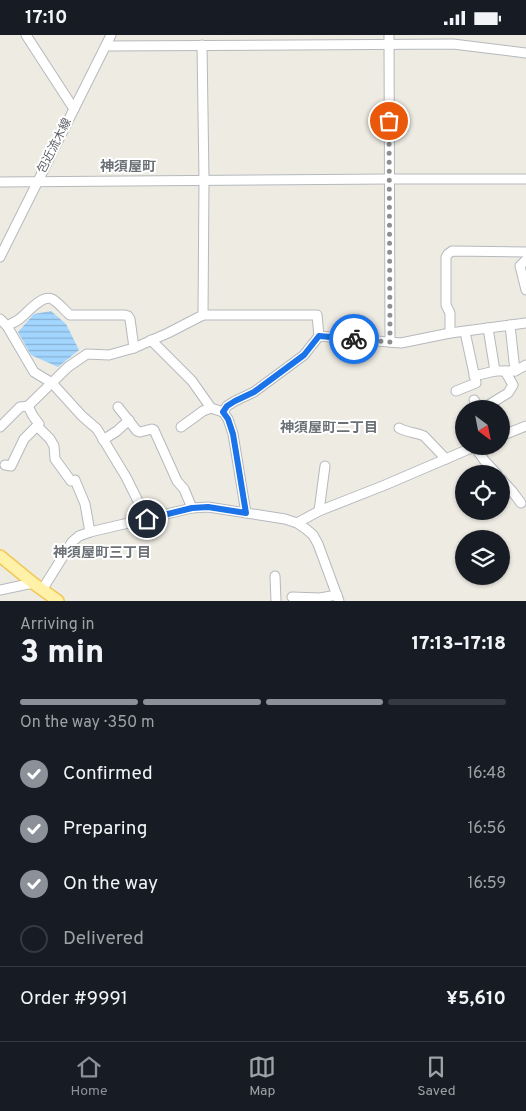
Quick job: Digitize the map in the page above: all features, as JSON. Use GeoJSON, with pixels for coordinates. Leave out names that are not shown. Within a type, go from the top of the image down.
{"type":"FeatureCollection","features":[{"type":"Feature","properties":{"kind":"main road"},"geometry":{"type":"LineString","coordinates":[[0,556],[58,601]]}},
{"type":"Feature","properties":{"kind":"street"},"geometry":{"type":"LineString","coordinates":[[26,35],[74,109]]}},
{"type":"Feature","properties":{"kind":"street","name":"包近流木線"},"geometry":{"type":"LineString","coordinates":[[0,257],[111,35]]}},
{"type":"Feature","properties":{"kind":"street"},"geometry":{"type":"LineString","coordinates":[[106,45],[202,45],[389,39],[453,43],[526,53]]}},
{"type":"Feature","properties":{"kind":"street"},"geometry":{"type":"LineString","coordinates":[[389,39],[390,342]]}},
{"type":"Feature","properties":{"kind":"street"},"geometry":{"type":"LineString","coordinates":[[202,45],[203,315]]}},
{"type":"Feature","properties":{"kind":"street"},"geometry":{"type":"LineString","coordinates":[[0,182],[526,178]]}},
{"type":"Feature","properties":{"kind":"street"},"geometry":{"type":"LineString","coordinates":[[450,333],[450,313],[446,305],[446,257],[448,254],[452,251],[526,252]]}},
{"type":"Feature","properties":{"kind":"street"},"geometry":{"type":"LineString","coordinates":[[526,260],[520,266],[526,290]]}},
{"type":"Feature","properties":{"kind":"street"},"geometry":{"type":"LineString","coordinates":[[134,348],[128,316],[70,315],[52,299],[48,298],[35,304],[18,320],[3,323],[34,372],[52,383],[82,416],[97,429],[126,477],[147,519]]}},
{"type":"Feature","properties":{"kind":"street"},"geometry":{"type":"LineString","coordinates":[[0,427],[20,407],[28,406],[68,367],[87,354],[109,355],[134,348],[203,315],[317,315],[319,336],[304,355],[254,392],[227,406],[223,412]]}},
{"type":"Feature","properties":{"kind":"street"},"geometry":{"type":"LineString","coordinates":[[319,336],[401,343],[450,333],[526,323]]}},
{"type":"Feature","properties":{"kind":"street"},"geometry":{"type":"LineString","coordinates":[[496,400],[508,393],[513,385],[510,371],[510,325]]}},
{"type":"Feature","properties":{"kind":"street"},"geometry":{"type":"LineString","coordinates":[[488,328],[495,371]]}},
{"type":"Feature","properties":{"kind":"street"},"geometry":{"type":"LineString","coordinates":[[456,391],[476,383],[465,331]]}},
{"type":"Feature","properties":{"kind":"street"},"geometry":{"type":"LineString","coordinates":[[151,341],[192,381],[211,408],[223,412],[228,419],[233,434],[246,513]]}},
{"type":"Feature","properties":{"kind":"street"},"geometry":{"type":"LineString","coordinates":[[474,376],[495,371],[510,371],[526,365]]}},
{"type":"Feature","properties":{"kind":"street"},"geometry":{"type":"LineString","coordinates":[[28,406],[39,424],[38,426],[54,446],[55,459],[71,481],[75,480],[85,504],[90,532]]}},
{"type":"Feature","properties":{"kind":"street"},"geometry":{"type":"LineString","coordinates":[[118,407],[137,431],[154,430],[177,481],[184,489],[192,508]]}},
{"type":"Feature","properties":{"kind":"street"},"geometry":{"type":"LineString","coordinates":[[181,427],[203,411],[211,408]]}},
{"type":"Feature","properties":{"kind":"street"},"geometry":{"type":"LineString","coordinates":[[103,440],[129,420]]}},
{"type":"Feature","properties":{"kind":"street"},"geometry":{"type":"LineString","coordinates":[[5,465],[11,466],[24,439],[38,426]]}},
{"type":"Feature","properties":{"kind":"street"},"geometry":{"type":"LineString","coordinates":[[510,432],[526,426]]}},
{"type":"Feature","properties":{"kind":"street"},"geometry":{"type":"LineString","coordinates":[[400,427],[406,431],[424,436],[446,459]]}},
{"type":"Feature","properties":{"kind":"street"},"geometry":{"type":"LineString","coordinates":[[296,523],[319,511],[456,455]]}},
{"type":"Feature","properties":{"kind":"street"},"geometry":{"type":"LineString","coordinates":[[481,455],[489,465]]}},
{"type":"Feature","properties":{"kind":"street"},"geometry":{"type":"LineString","coordinates":[[319,511],[325,466]]}},
{"type":"Feature","properties":{"kind":"street"},"geometry":{"type":"LineString","coordinates":[[510,489],[520,503]]}},
{"type":"Feature","properties":{"kind":"street"},"geometry":{"type":"LineString","coordinates":[[0,590],[38,586],[72,542],[79,536],[192,508],[208,507],[286,519],[296,523],[313,535],[338,598],[292,597]]}},
{"type":"Feature","properties":{"kind":"street"},"geometry":{"type":"LineString","coordinates":[[276,575],[276,601]]}},
{"type":"Feature","properties":{"kind":"water"},"geometry":{"type":"Polygon","coordinates":[[[51,311],[66,324],[79,350],[58,367],[31,355],[18,332],[34,314],[51,311]]]}},
{"type":"Feature","properties":{"kind":"way so far"},"geometry":{"type":"LineString","coordinates":[[354,339],[390,342],[389,121]]}},
{"type":"Feature","properties":{"kind":"district","name":"神須屋町"},"geometry":{"type":"Point","coordinates":[128,167]}},
{"type":"Feature","properties":{"kind":"district","name":"神須屋町二丁目"},"geometry":{"type":"Point","coordinates":[329,428]}},
{"type":"Feature","properties":{"kind":"district","name":"神須屋町三丁目"},"geometry":{"type":"Point","coordinates":[102,553]}},
{"type":"Feature","properties":{"kind":"route"},"geometry":{"type":"LineString","coordinates":[[147,519],[192,508],[208,507],[246,513],[233,434],[228,419],[223,412],[227,406],[254,392],[304,355],[319,336],[354,339]]}}]}
